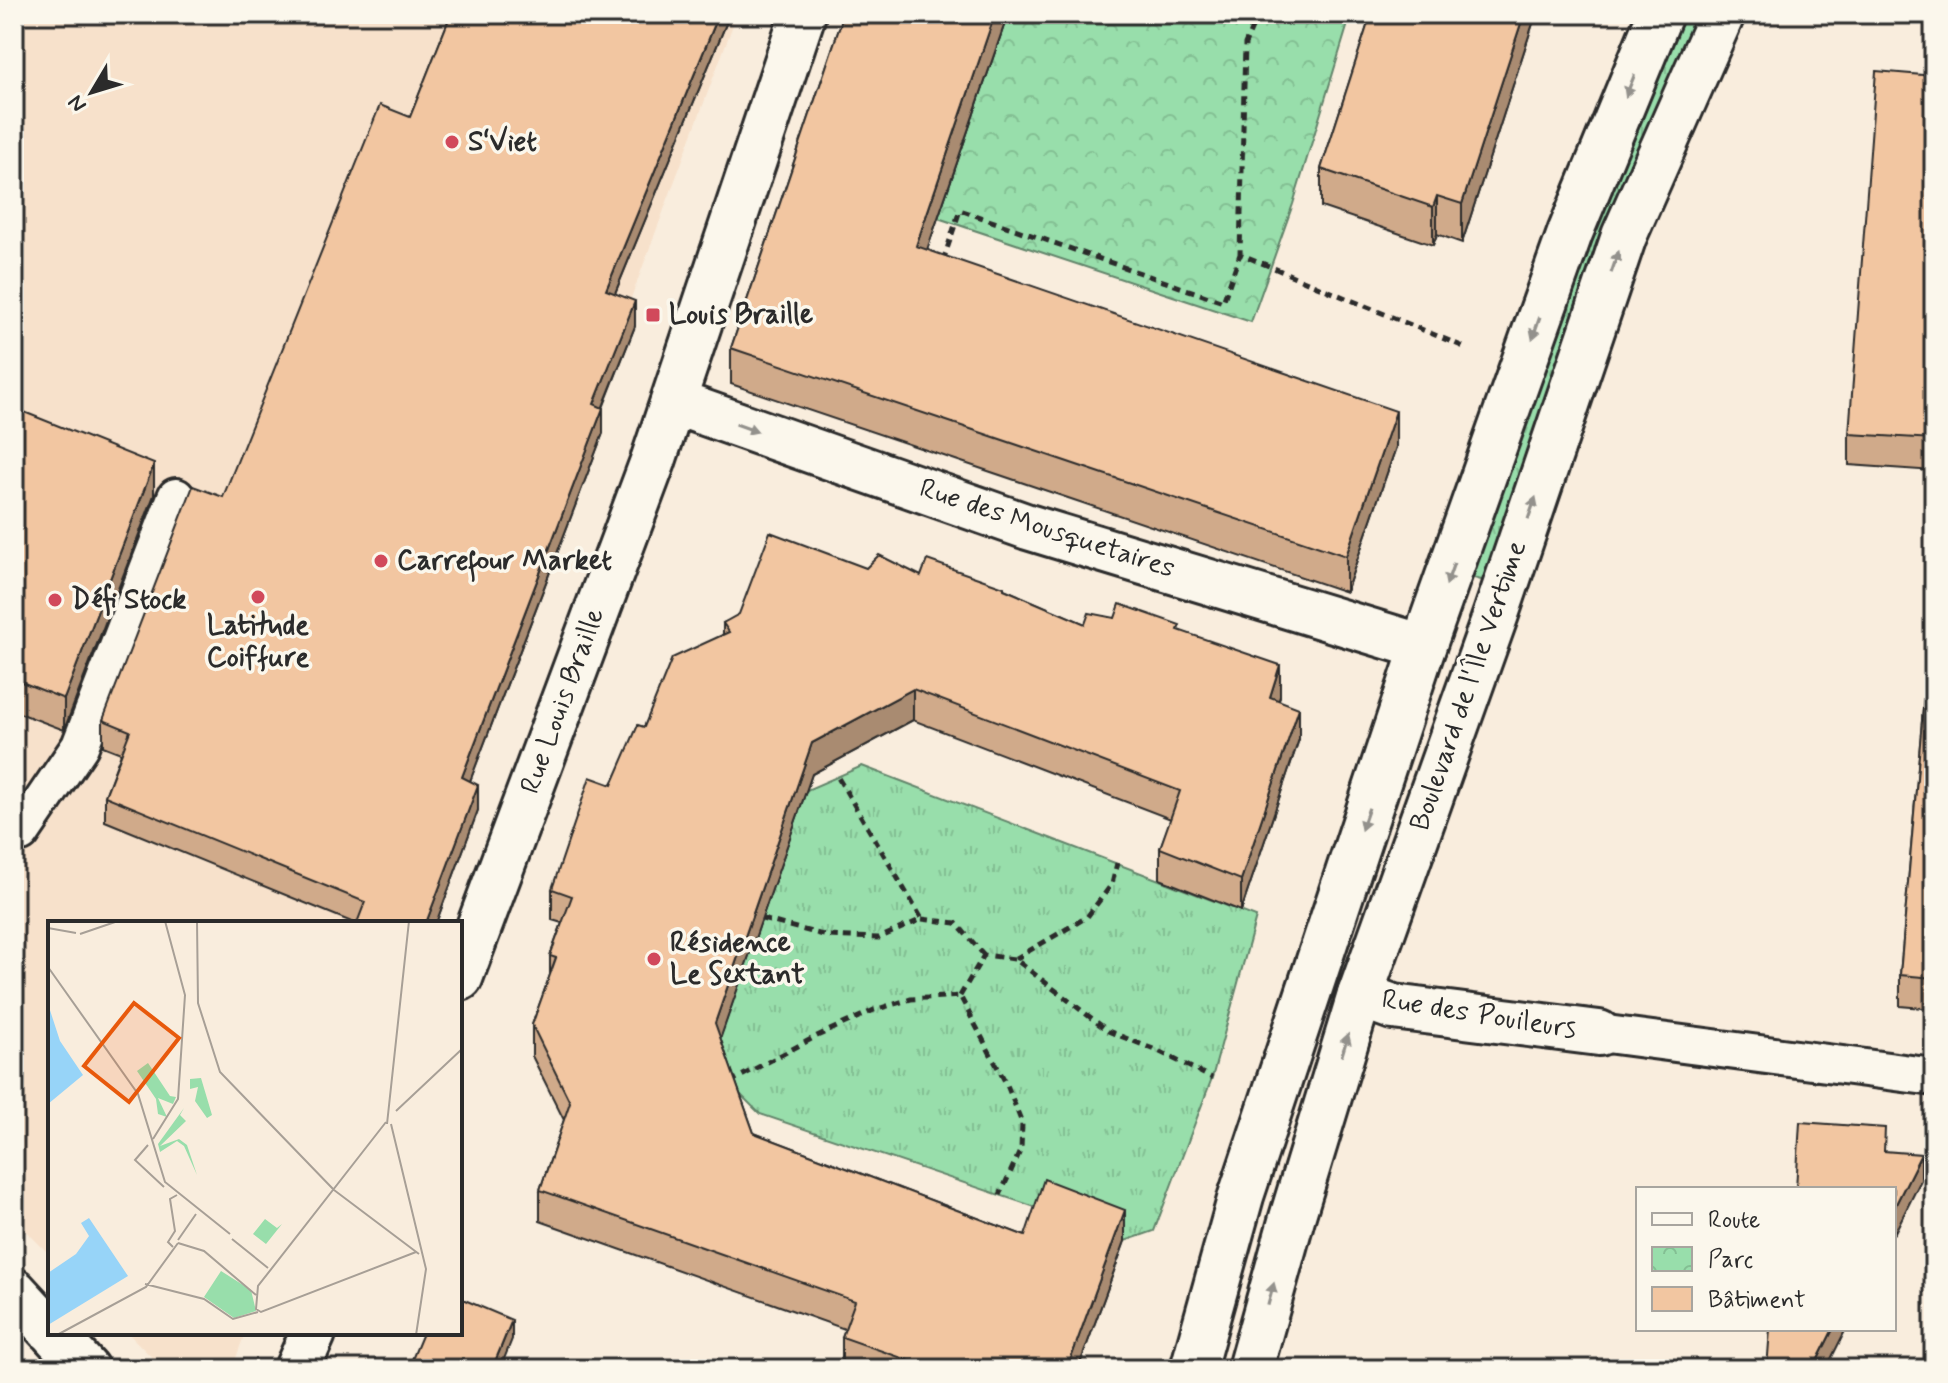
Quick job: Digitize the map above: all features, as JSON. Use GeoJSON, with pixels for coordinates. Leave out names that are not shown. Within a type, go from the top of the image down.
{"type":"FeatureCollection","features":[{"type":"Feature","properties":{"kind":"main road","name":"Rue Louis Braille"},"geometry":{"type":"LineString","coordinates":[[462,973],[674,402],[803,14]]}},
{"type":"Feature","properties":{"kind":"main road","name":"Boulevard de l'Île Vertime"},"geometry":{"type":"LineString","coordinates":[[1193,1369],[1241,1196],[1423,647],[1570,233],[1660,14]]}},
{"type":"Feature","properties":{"kind":"main road","name":"Boulevard de l'Île Vertime"},"geometry":{"type":"LineString","coordinates":[[1250,1369],[1360,995],[1496,614],[1624,236],[1722,14]]}},
{"type":"Feature","properties":{"kind":"main road","name":"Rue des Mousquetaires"},"geometry":{"type":"LineString","coordinates":[[674,402],[1028,527],[1423,647]]}},
{"type":"Feature","properties":{"kind":"main road","name":"Rue des Pouileurs"},"geometry":{"type":"LineString","coordinates":[[1360,995],[1393,1007],[1599,1033]]}},
{"type":"Feature","properties":{"kind":"main road"},"geometry":{"type":"LineString","coordinates":[[14,1291],[48,1329]]}},
{"type":"Feature","properties":{"kind":"main road"},"geometry":{"type":"LineString","coordinates":[[54,1335],[86,1369]]}},
{"type":"Feature","properties":{"kind":"main road"},"geometry":{"type":"LineString","coordinates":[[297,1369],[312,1335]]}},
{"type":"Feature","properties":{"kind":"lane"},"geometry":{"type":"LineString","coordinates":[[21,833],[80,746],[176,497]]}},
{"type":"Feature","properties":{"kind":"lane"},"geometry":{"type":"LineString","coordinates":[[1599,1033],[1934,1077]]}},
{"type":"Feature","properties":{"kind":"path"},"geometry":{"type":"LineString","coordinates":[[941,268],[960,210],[1223,302],[1240,254],[1245,44],[1258,14]]}},
{"type":"Feature","properties":{"kind":"path"},"geometry":{"type":"LineString","coordinates":[[1240,254],[1464,347]]}},
{"type":"Feature","properties":{"kind":"path"},"geometry":{"type":"LineString","coordinates":[[837,776],[922,919]]}},
{"type":"Feature","properties":{"kind":"path"},"geometry":{"type":"LineString","coordinates":[[1015,959],[1087,917],[1112,884],[1117,863]]}},
{"type":"Feature","properties":{"kind":"path"},"geometry":{"type":"LineString","coordinates":[[762,919],[827,936],[879,938],[922,919],[956,923],[984,955],[1015,959],[1108,1031],[1212,1078]]}},
{"type":"Feature","properties":{"kind":"path"},"geometry":{"type":"LineString","coordinates":[[960,996],[984,955]]}},
{"type":"Feature","properties":{"kind":"path"},"geometry":{"type":"LineString","coordinates":[[729,1083],[817,1036],[874,1010],[911,999],[960,996]]}},
{"type":"Feature","properties":{"kind":"path"},"geometry":{"type":"LineString","coordinates":[[960,996],[1007,1085],[1022,1123],[1021,1149],[1000,1195]]}},
{"type":"Feature","properties":{"kind":"shaded area"},"geometry":{"type":"Polygon","coordinates":[[[14,14],[737,14],[399,921],[48,921],[48,1253],[14,1219],[14,14]]]}},
{"type":"Feature","properties":{"kind":"shaded area"},"geometry":{"type":"Polygon","coordinates":[[[130,1335],[244,1335],[232,1369],[163,1369],[130,1335]]]}},
{"type":"Feature","properties":{"kind":"green space"},"geometry":{"type":"Polygon","coordinates":[[[1008,14],[1351,14],[1293,204],[1251,322],[938,218],[1008,14]]]}},
{"type":"Feature","properties":{"kind":"green space"},"geometry":{"type":"Polygon","coordinates":[[[1676,14],[1700,14],[1488,582],[1464,575],[1676,14]]]}},
{"type":"Feature","properties":{"kind":"green space"},"geometry":{"type":"Polygon","coordinates":[[[862,766],[1256,917],[1212,1078],[1154,1231],[1125,1241],[1044,1210],[760,1114],[723,1077],[714,1026],[723,1030],[803,799],[795,795],[862,766]]]}},
{"type":"Feature","properties":{"kind":"building","name":"Carrefour Market"},"geometry":{"type":"Polygon","coordinates":[[[451,14],[719,14],[606,290],[635,301],[594,404],[603,408],[462,777],[478,785],[427,921],[358,921],[365,902],[105,796],[130,731],[103,720],[193,486],[223,497],[380,105],[410,117],[451,14]]]}},
{"type":"Feature","properties":{"kind":"building"},"geometry":{"type":"Polygon","coordinates":[[[844,14],[995,14],[916,246],[1396,411],[1346,556],[731,348],[844,14]]]}},
{"type":"Feature","properties":{"kind":"building"},"geometry":{"type":"Polygon","coordinates":[[[1371,14],[1524,14],[1462,204],[1437,196],[1433,207],[1321,169],[1371,14]]]}},
{"type":"Feature","properties":{"kind":"building"},"geometry":{"type":"Polygon","coordinates":[[[1876,71],[1934,76],[1934,439],[1849,434],[1876,71]]]}},
{"type":"Feature","properties":{"kind":"building","name":"Défi Stock"},"geometry":{"type":"Polygon","coordinates":[[[14,408],[154,464],[64,699],[14,679],[14,408]]]}},
{"type":"Feature","properties":{"kind":"building","name":"Résidence Le Sextant"},"geometry":{"type":"Polygon","coordinates":[[[770,532],[866,568],[879,555],[921,576],[927,560],[1004,587],[1085,624],[1089,613],[1115,618],[1120,604],[1180,625],[1178,630],[1280,665],[1270,697],[1299,708],[1241,880],[1160,848],[1180,791],[913,689],[812,743],[715,1023],[754,1133],[1025,1236],[1044,1179],[1125,1210],[1067,1369],[933,1369],[842,1337],[855,1301],[540,1190],[570,1102],[532,1025],[556,958],[550,956],[572,896],[552,889],[590,777],[612,785],[638,725],[644,727],[672,658],[729,632],[723,623],[739,614],[770,532]]]}},
{"type":"Feature","properties":{"kind":"building"},"geometry":{"type":"Polygon","coordinates":[[[1934,582],[1934,978],[1900,975],[1934,582]]]}},
{"type":"Feature","properties":{"kind":"building"},"geometry":{"type":"Polygon","coordinates":[[[1800,1122],[1885,1128],[1884,1151],[1921,1154],[1896,1204],[1896,1187],[1796,1187],[1800,1122]]]}},
{"type":"Feature","properties":{"kind":"building"},"geometry":{"type":"Polygon","coordinates":[[[462,1299],[512,1320],[492,1369],[408,1369],[422,1335],[462,1335],[462,1299]]]}},
{"type":"Feature","properties":{"kind":"building"},"geometry":{"type":"Polygon","coordinates":[[[1770,1331],[1832,1331],[1813,1369],[1767,1369],[1770,1331]]]}},
{"type":"Feature","properties":{"kind":"place","name":"S‘Viet"},"geometry":{"type":"Point","coordinates":[452,142]}},
{"type":"Feature","properties":{"kind":"place","name":"Louis Braille"},"geometry":{"type":"Point","coordinates":[653,315]}},
{"type":"Feature","properties":{"kind":"place","name":"Carrefour Market"},"geometry":{"type":"Point","coordinates":[381,561]}},
{"type":"Feature","properties":{"kind":"place","name":"Latitude Coiffure"},"geometry":{"type":"Point","coordinates":[258,597]}},
{"type":"Feature","properties":{"kind":"place","name":"Défi Stock"},"geometry":{"type":"Point","coordinates":[55,600]}},
{"type":"Feature","properties":{"kind":"place","name":"Résidence Le Sextant"},"geometry":{"type":"Point","coordinates":[654,959]}}]}
